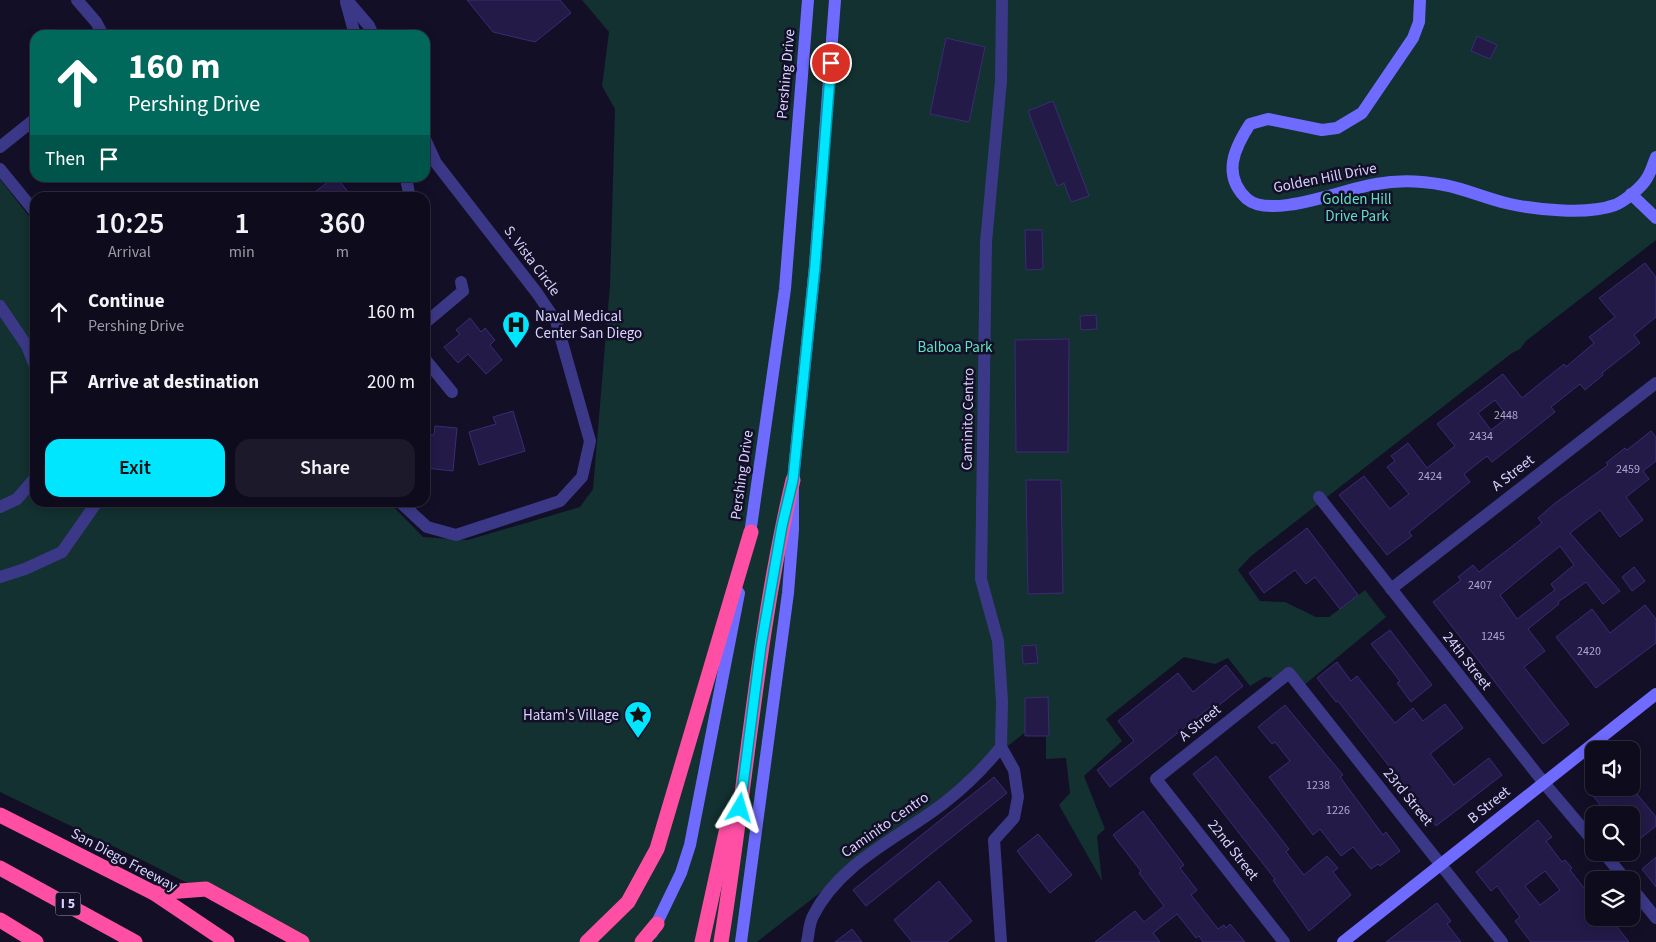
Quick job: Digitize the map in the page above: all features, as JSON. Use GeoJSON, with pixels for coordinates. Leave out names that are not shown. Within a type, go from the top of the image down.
{"type":"FeatureCollection","features":[{"type":"Feature","properties":{"kind":"highway"},"geometry":{"type":"LineString","coordinates":[[721,942],[761,646],[782,526],[793,480]]}},
{"type":"Feature","properties":{"kind":"highway"},"geometry":{"type":"LineString","coordinates":[[587,942],[628,902],[657,849],[750,532]]}},
{"type":"Feature","properties":{"kind":"highway"},"geometry":{"type":"LineString","coordinates":[[702,942],[755,693]]}},
{"type":"Feature","properties":{"kind":"highway","name":"San Diego Freeway"},"geometry":{"type":"LineString","coordinates":[[0,815],[154,893],[227,942]]}},
{"type":"Feature","properties":{"kind":"highway","name":"I 5"},"geometry":{"type":"LineString","coordinates":[[0,868],[135,942]]}},
{"type":"Feature","properties":{"kind":"highway"},"geometry":{"type":"LineString","coordinates":[[154,893],[206,889],[302,942]]}},
{"type":"Feature","properties":{"kind":"highway"},"geometry":{"type":"LineString","coordinates":[[0,920],[36,942]]}},
{"type":"Feature","properties":{"kind":"highway"},"geometry":{"type":"LineString","coordinates":[[642,942],[657,924]]}},
{"type":"Feature","properties":{"kind":"main road","name":"Pershing Drive"},"geometry":{"type":"LineString","coordinates":[[648,942],[682,872],[690,846],[750,532],[785,290],[808,0]]}},
{"type":"Feature","properties":{"kind":"main road"},"geometry":{"type":"LineString","coordinates":[[741,942],[788,593],[793,530],[793,480],[815,266],[835,0]]}},
{"type":"Feature","properties":{"kind":"main road","name":"Golden Hill Drive"},"geometry":{"type":"LineString","coordinates":[[1420,0],[1419,22],[1413,38],[1362,114],[1337,128],[1322,130],[1268,119],[1250,124],[1236,145],[1232,166],[1235,182],[1248,200],[1265,206],[1283,206],[1376,184],[1398,182],[1444,185],[1510,204],[1554,209],[1589,209],[1616,205],[1631,194],[1647,179],[1656,157]]}},
{"type":"Feature","properties":{"kind":"main road"},"geometry":{"type":"LineString","coordinates":[[1631,194],[1656,218]]}},
{"type":"Feature","properties":{"kind":"main road","name":"B Street"},"geometry":{"type":"LineString","coordinates":[[1343,942],[1656,694]]}},
{"type":"Feature","properties":{"kind":"street"},"geometry":{"type":"LineString","coordinates":[[77,0],[96,22],[100,30]]}},
{"type":"Feature","properties":{"kind":"street"},"geometry":{"type":"LineString","coordinates":[[346,0],[354,30]]}},
{"type":"Feature","properties":{"kind":"street"},"geometry":{"type":"LineString","coordinates":[[346,0],[369,30]]}},
{"type":"Feature","properties":{"kind":"street","name":"Caminito Centro"},"geometry":{"type":"LineString","coordinates":[[807,942],[812,917],[837,880],[945,803],[977,776],[1001,747],[1002,700],[998,641],[981,579],[986,242],[1001,82],[1002,0]]}},
{"type":"Feature","properties":{"kind":"street"},"geometry":{"type":"LineString","coordinates":[[0,147],[30,123]]}},
{"type":"Feature","properties":{"kind":"street","name":"S. Vista Circle"},"geometry":{"type":"LineString","coordinates":[[405,507],[427,527],[456,535],[560,501],[582,477],[590,441],[556,321],[537,293],[436,163],[430,150]]}},
{"type":"Feature","properties":{"kind":"street"},"geometry":{"type":"LineString","coordinates":[[0,169],[30,206]]}},
{"type":"Feature","properties":{"kind":"street"},"geometry":{"type":"LineString","coordinates":[[430,319],[463,291],[461,282]]}},
{"type":"Feature","properties":{"kind":"street"},"geometry":{"type":"LineString","coordinates":[[0,306],[30,355]]}},
{"type":"Feature","properties":{"kind":"street"},"geometry":{"type":"LineString","coordinates":[[430,365],[452,392]]}},
{"type":"Feature","properties":{"kind":"street","name":"A Street"},"geometry":{"type":"LineString","coordinates":[[1391,589],[1656,382]]}},
{"type":"Feature","properties":{"kind":"street"},"geometry":{"type":"LineString","coordinates":[[0,507],[17,500],[30,484]]}},
{"type":"Feature","properties":{"kind":"street","name":"24th Street"},"geometry":{"type":"LineString","coordinates":[[1319,496],[1544,783],[1585,831]]}},
{"type":"Feature","properties":{"kind":"street"},"geometry":{"type":"LineString","coordinates":[[0,577],[25,569],[62,552],[94,507]]}},
{"type":"Feature","properties":{"kind":"street","name":"A Street"},"geometry":{"type":"LineString","coordinates":[[1156,779],[1288,673]]}},
{"type":"Feature","properties":{"kind":"street","name":"23rd Street"},"geometry":{"type":"LineString","coordinates":[[1288,673],[1442,864],[1502,942]]}},
{"type":"Feature","properties":{"kind":"street"},"geometry":{"type":"LineString","coordinates":[[1000,942],[994,840],[1014,818],[1018,797],[1014,770],[1001,747]]}},
{"type":"Feature","properties":{"kind":"street","name":"22nd Street"},"geometry":{"type":"LineString","coordinates":[[1156,779],[1284,942]]}},
{"type":"Feature","properties":{"kind":"street"},"geometry":{"type":"LineString","coordinates":[[1610,861],[1619,871]]}},
{"type":"Feature","properties":{"kind":"street"},"geometry":{"type":"LineString","coordinates":[[1640,898],[1656,918]]}},
{"type":"Feature","properties":{"kind":"green space","name":"Balboa Park"},"geometry":{"type":"Polygon","coordinates":[[[582,0],[1656,0],[1656,240],[1526,341],[1520,349],[1512,353],[1250,557],[1238,570],[1260,601],[1285,602],[1316,617],[1329,617],[1365,590],[1386,617],[1303,686],[1289,680],[1265,677],[1250,686],[1228,658],[1215,664],[1184,657],[1106,719],[1122,741],[1084,776],[1105,829],[1097,836],[1102,881],[1059,805],[1070,793],[1066,758],[1046,759],[1046,716],[757,942],[304,942],[150,864],[0,792],[0,179],[30,218],[30,507],[394,507],[423,537],[468,540],[580,507],[593,489],[610,285],[615,109],[602,86],[609,32],[582,0]]]}},
{"type":"Feature","properties":{"kind":"building"},"geometry":{"type":"Polygon","coordinates":[[[467,0],[560,0],[571,13],[535,42],[493,32],[467,0]]]}},
{"type":"Feature","properties":{"kind":"building"},"geometry":{"type":"Polygon","coordinates":[[[1477,36],[1497,45],[1490,59],[1471,51],[1477,36]]]}},
{"type":"Feature","properties":{"kind":"building"},"geometry":{"type":"Polygon","coordinates":[[[946,38],[985,47],[969,122],[930,114],[946,38]]]}},
{"type":"Feature","properties":{"kind":"building"},"geometry":{"type":"Polygon","coordinates":[[[1053,101],[1089,196],[1071,202],[1064,183],[1057,186],[1028,111],[1053,101]]]}},
{"type":"Feature","properties":{"kind":"building"},"geometry":{"type":"Polygon","coordinates":[[[328,182],[340,182],[348,192],[315,192],[328,182]]]}},
{"type":"Feature","properties":{"kind":"building"},"geometry":{"type":"Polygon","coordinates":[[[1025,230],[1042,230],[1043,269],[1026,270],[1025,230]]]}},
{"type":"Feature","properties":{"kind":"building"},"geometry":{"type":"Polygon","coordinates":[[[1645,263],[1656,277],[1656,317],[1634,335],[1640,343],[1602,373],[1603,375],[1585,390],[1580,384],[1551,407],[1555,412],[1492,462],[1487,456],[1464,474],[1470,482],[1409,532],[1412,536],[1387,555],[1339,495],[1364,476],[1390,509],[1409,494],[1387,467],[1395,461],[1391,456],[1408,443],[1427,468],[1455,446],[1437,424],[1503,374],[1522,398],[1564,364],[1566,367],[1594,343],[1589,337],[1615,317],[1599,298],[1645,263]],[[1495,400],[1478,413],[1491,430],[1508,417],[1495,400]]]}},
{"type":"Feature","properties":{"kind":"building"},"geometry":{"type":"Polygon","coordinates":[[[1096,315],[1097,329],[1081,330],[1080,316],[1096,315]]]}},
{"type":"Feature","properties":{"kind":"building"},"geometry":{"type":"Polygon","coordinates":[[[470,318],[481,332],[485,328],[495,340],[490,345],[502,360],[486,374],[468,354],[458,363],[444,347],[460,334],[456,330],[470,318]]]}},
{"type":"Feature","properties":{"kind":"building"},"geometry":{"type":"Polygon","coordinates":[[[1069,339],[1068,452],[1016,452],[1015,340],[1069,339]]]}},
{"type":"Feature","properties":{"kind":"building"},"geometry":{"type":"Polygon","coordinates":[[[513,411],[525,451],[479,465],[469,432],[496,424],[493,417],[513,411]]]}},
{"type":"Feature","properties":{"kind":"building"},"geometry":{"type":"Polygon","coordinates":[[[435,426],[457,428],[453,471],[430,469],[430,435],[434,435],[435,426]]]}},
{"type":"Feature","properties":{"kind":"building"},"geometry":{"type":"Polygon","coordinates":[[[1651,431],[1656,437],[1656,461],[1643,471],[1649,479],[1626,497],[1643,520],[1620,537],[1600,510],[1570,533],[1620,591],[1603,604],[1586,582],[1558,602],[1559,604],[1528,629],[1545,651],[1524,667],[1569,724],[1543,744],[1433,602],[1461,580],[1458,577],[1473,565],[1479,572],[1542,523],[1538,518],[1554,504],[1608,465],[1606,463],[1625,448],[1627,450],[1651,431]],[[1560,546],[1500,595],[1517,619],[1555,590],[1551,584],[1574,565],[1560,546]]]}},
{"type":"Feature","properties":{"kind":"building"},"geometry":{"type":"Polygon","coordinates":[[[1026,480],[1061,480],[1063,593],[1028,594],[1026,480]]]}},
{"type":"Feature","properties":{"kind":"building"},"geometry":{"type":"Polygon","coordinates":[[[1307,528],[1358,595],[1340,609],[1315,577],[1306,584],[1295,570],[1264,593],[1249,573],[1307,528]]]}},
{"type":"Feature","properties":{"kind":"building"},"geometry":{"type":"Polygon","coordinates":[[[1634,567],[1645,581],[1632,591],[1622,577],[1634,567]]]}},
{"type":"Feature","properties":{"kind":"building"},"geometry":{"type":"Polygon","coordinates":[[[1645,605],[1656,619],[1656,643],[1596,688],[1556,637],[1592,609],[1610,633],[1645,605]]]}},
{"type":"Feature","properties":{"kind":"building"},"geometry":{"type":"Polygon","coordinates":[[[1390,630],[1432,685],[1411,702],[1397,683],[1400,681],[1371,644],[1390,630]]]}},
{"type":"Feature","properties":{"kind":"building"},"geometry":{"type":"Polygon","coordinates":[[[1036,645],[1038,663],[1023,664],[1022,646],[1036,645]]]}},
{"type":"Feature","properties":{"kind":"building"},"geometry":{"type":"Polygon","coordinates":[[[1337,662],[1351,681],[1357,676],[1395,723],[1413,708],[1423,721],[1445,704],[1463,728],[1430,754],[1454,785],[1489,758],[1502,775],[1436,826],[1338,701],[1336,702],[1317,678],[1337,662]]]}},
{"type":"Feature","properties":{"kind":"building"},"geometry":{"type":"Polygon","coordinates":[[[1226,665],[1243,686],[1218,706],[1215,703],[1110,787],[1097,770],[1134,741],[1118,721],[1178,673],[1193,692],[1226,665]]]}},
{"type":"Feature","properties":{"kind":"building"},"geometry":{"type":"Polygon","coordinates":[[[1048,697],[1049,736],[1025,736],[1025,698],[1048,697]]]}},
{"type":"Feature","properties":{"kind":"building"},"geometry":{"type":"Polygon","coordinates":[[[1285,705],[1343,775],[1340,777],[1383,835],[1386,832],[1400,851],[1380,866],[1378,864],[1371,869],[1353,847],[1341,856],[1320,829],[1313,835],[1269,777],[1290,761],[1275,742],[1272,744],[1258,727],[1285,705]]]}},
{"type":"Feature","properties":{"kind":"building"},"geometry":{"type":"Polygon","coordinates":[[[1216,756],[1289,849],[1286,852],[1304,875],[1327,856],[1338,868],[1333,872],[1351,895],[1309,931],[1273,880],[1275,879],[1193,774],[1216,756]]]}},
{"type":"Feature","properties":{"kind":"building"},"geometry":{"type":"Polygon","coordinates":[[[994,777],[1007,793],[866,906],[853,890],[994,777]]]}},
{"type":"Feature","properties":{"kind":"building"},"geometry":{"type":"Polygon","coordinates":[[[1593,796],[1639,796],[1656,817],[1656,826],[1640,839],[1640,806],[1601,806],[1593,796]]]}},
{"type":"Feature","properties":{"kind":"building"},"geometry":{"type":"Polygon","coordinates":[[[1143,811],[1184,865],[1180,868],[1197,890],[1191,895],[1218,929],[1224,925],[1226,928],[1230,924],[1245,942],[1203,942],[1199,936],[1196,938],[1177,914],[1153,933],[1160,942],[1095,942],[1135,911],[1144,922],[1164,906],[1139,873],[1141,871],[1113,835],[1143,811]]]}},
{"type":"Feature","properties":{"kind":"building"},"geometry":{"type":"Polygon","coordinates":[[[1538,820],[1552,837],[1546,841],[1562,862],[1565,860],[1572,868],[1570,870],[1585,889],[1585,926],[1616,926],[1629,942],[1531,942],[1515,921],[1520,917],[1497,886],[1491,891],[1476,872],[1538,820]],[[1545,871],[1525,886],[1540,905],[1560,890],[1545,871]]]}},
{"type":"Feature","properties":{"kind":"building"},"geometry":{"type":"Polygon","coordinates":[[[1038,834],[1072,875],[1050,893],[1017,851],[1038,834]]]}},
{"type":"Feature","properties":{"kind":"building"},"geometry":{"type":"Polygon","coordinates":[[[1656,857],[1656,887],[1642,869],[1656,857]]]}},
{"type":"Feature","properties":{"kind":"building"},"geometry":{"type":"Polygon","coordinates":[[[939,881],[972,921],[947,942],[912,942],[894,920],[939,881]]]}},
{"type":"Feature","properties":{"kind":"building"},"geometry":{"type":"Polygon","coordinates":[[[1437,903],[1451,921],[1447,924],[1461,942],[1386,942],[1437,903]]]}},
{"type":"Feature","properties":{"kind":"building"},"geometry":{"type":"Polygon","coordinates":[[[852,929],[862,942],[835,942],[852,929]]]}},
{"type":"Feature","properties":{"kind":"place","name":"Naval Medical Center San Diego"},"geometry":{"type":"Point","coordinates":[516,349]}},
{"type":"Feature","properties":{"kind":"place","name":"Hatam's Village"},"geometry":{"type":"Point","coordinates":[638,739]}},
{"type":"Feature","properties":{"kind":"route"},"geometry":{"type":"LineString","coordinates":[[740,808],[761,646],[782,526],[793,480],[815,266],[831,63]]}},
{"type":"Feature","properties":{"kind":"park label","name":"Golden Hill Drive Park"},"geometry":{"type":"Point","coordinates":[1357,208]}}]}
